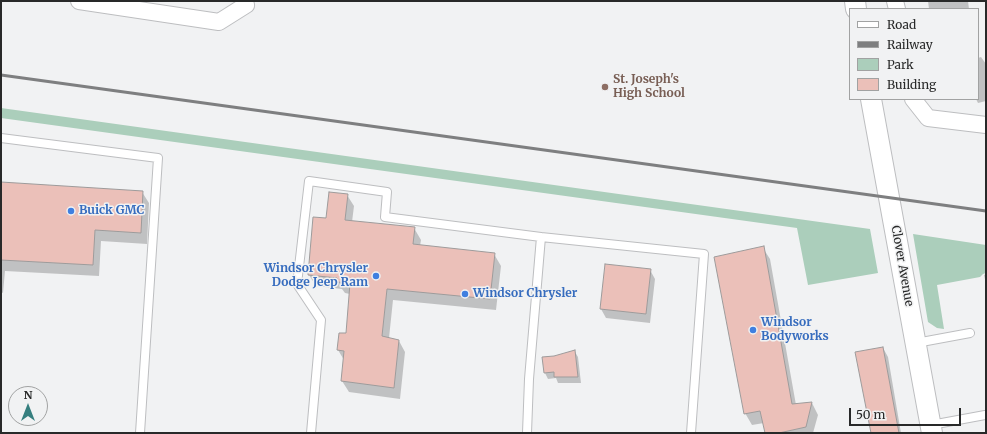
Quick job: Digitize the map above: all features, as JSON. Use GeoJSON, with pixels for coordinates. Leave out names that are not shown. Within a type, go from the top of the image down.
{"type":"FeatureCollection","features":[{"type":"Feature","properties":{"kind":"street"},"geometry":{"type":"LineString","coordinates":[[79,1],[219,22],[246,3]]}},
{"type":"Feature","properties":{"kind":"street","name":"Clover Avenue"},"geometry":{"type":"LineString","coordinates":[[871,100],[931,429]]}},
{"type":"Feature","properties":{"kind":"street"},"geometry":{"type":"LineString","coordinates":[[914,100],[928,118],[986,125]]}},
{"type":"Feature","properties":{"kind":"lane"},"geometry":{"type":"LineString","coordinates":[[1,138],[158,158],[140,433]]}},
{"type":"Feature","properties":{"kind":"lane"},"geometry":{"type":"LineString","coordinates":[[311,433],[321,320],[297,284],[309,180],[388,192],[384,217],[541,237],[704,254],[691,433]]}},
{"type":"Feature","properties":{"kind":"lane"},"geometry":{"type":"LineString","coordinates":[[527,433],[529,379],[541,237]]}},
{"type":"Feature","properties":{"kind":"lane"},"geometry":{"type":"LineString","coordinates":[[916,343],[970,332]]}},
{"type":"Feature","properties":{"kind":"lane"},"geometry":{"type":"LineString","coordinates":[[931,429],[985,415]]}},
{"type":"Feature","properties":{"kind":"green space"},"geometry":{"type":"Polygon","coordinates":[[[1,108],[870,229],[878,273],[808,285],[797,228],[1,118],[1,108]]]}},
{"type":"Feature","properties":{"kind":"green space"},"geometry":{"type":"Polygon","coordinates":[[[913,234],[986,245],[986,273],[980,277],[937,285],[944,329],[937,328],[928,322],[913,234]]]}},
{"type":"Feature","properties":{"kind":"building","name":"Buick GMC"},"geometry":{"type":"Polygon","coordinates":[[[1,182],[143,191],[141,233],[95,230],[93,265],[1,260],[1,182]]]}},
{"type":"Feature","properties":{"kind":"building","name":"Windsor Chrysler"},"geometry":{"type":"Polygon","coordinates":[[[329,192],[348,194],[345,220],[415,227],[413,244],[495,253],[490,299],[387,289],[382,336],[399,340],[394,388],[341,381],[344,351],[337,350],[339,333],[346,333],[350,283],[337,282],[337,278],[308,275],[313,217],[326,218],[329,192]]]}},
{"type":"Feature","properties":{"kind":"building","name":"Windsor Bodyworks"},"geometry":{"type":"Polygon","coordinates":[[[764,246],[792,404],[812,402],[806,427],[779,433],[765,433],[760,411],[744,414],[714,257],[764,246]]]}},
{"type":"Feature","properties":{"kind":"building"},"geometry":{"type":"Polygon","coordinates":[[[605,264],[651,269],[646,314],[600,309],[605,264]]]}},
{"type":"Feature","properties":{"kind":"building"},"geometry":{"type":"Polygon","coordinates":[[[883,347],[899,433],[871,433],[855,352],[883,347]]]}},
{"type":"Feature","properties":{"kind":"building"},"geometry":{"type":"Polygon","coordinates":[[[575,350],[578,377],[554,377],[554,372],[544,373],[542,357],[554,356],[575,350]]]}},
{"type":"Feature","properties":{"kind":"railway"},"geometry":{"type":"LineString","coordinates":[[1,75],[986,211]]}},
{"type":"Feature","properties":{"kind":"place","name":"St. Joseph's High School"},"geometry":{"type":"Point","coordinates":[605,87]}},
{"type":"Feature","properties":{"kind":"place","name":"Buick GMC"},"geometry":{"type":"Point","coordinates":[71,211]}},
{"type":"Feature","properties":{"kind":"place","name":"Windsor Chrysler Dodge Jeep Ram"},"geometry":{"type":"Point","coordinates":[376,276]}},
{"type":"Feature","properties":{"kind":"place","name":"Windsor Chrysler"},"geometry":{"type":"Point","coordinates":[465,294]}},
{"type":"Feature","properties":{"kind":"place","name":"Windsor Bodyworks"},"geometry":{"type":"Point","coordinates":[753,330]}}]}
